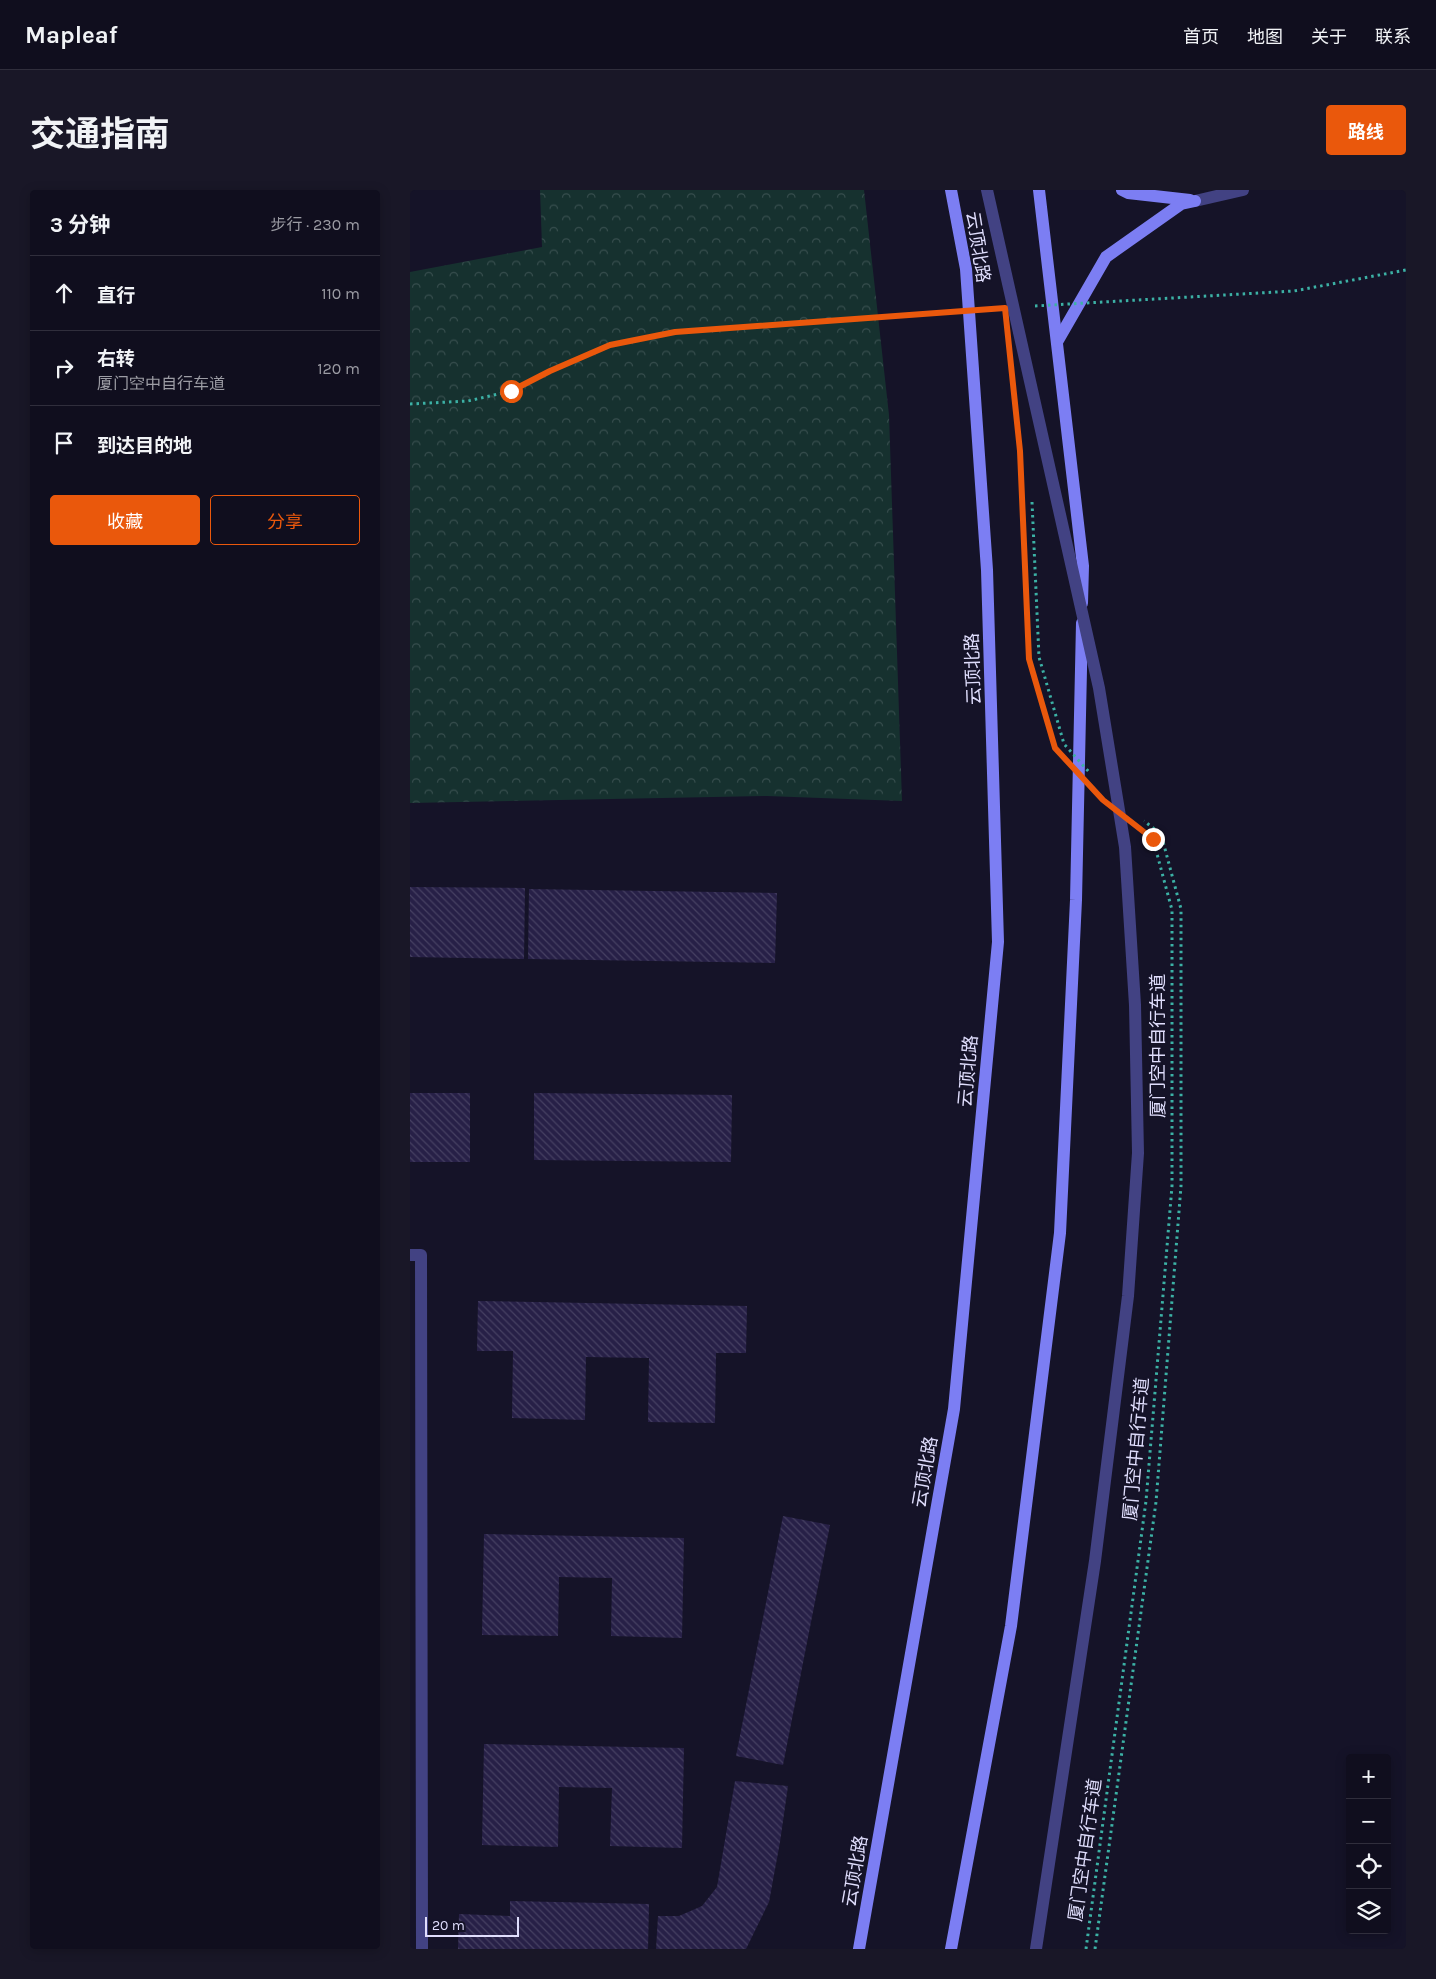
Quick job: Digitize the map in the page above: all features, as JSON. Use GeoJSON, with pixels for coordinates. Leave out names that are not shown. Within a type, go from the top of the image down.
{"type":"FeatureCollection","features":[{"type":"Feature","properties":{"kind":"main road","name":"云顶北路"},"geometry":{"type":"LineString","coordinates":[[859,1949],[954,1409],[998,942],[988,570],[966,269],[952,190]]}},
{"type":"Feature","properties":{"kind":"main road"},"geometry":{"type":"LineString","coordinates":[[950,1949],[1011,1626],[1060,1233],[1076,900],[1083,566],[1039,190]]}},
{"type":"Feature","properties":{"kind":"main road"},"geometry":{"type":"LineString","coordinates":[[1122,190],[1128,193],[1194,201]]}},
{"type":"Feature","properties":{"kind":"main road"},"geometry":{"type":"LineString","coordinates":[[1056,342],[1106,257],[1181,204],[1194,201]]}},
{"type":"Feature","properties":{"kind":"street"},"geometry":{"type":"LineString","coordinates":[[987,190],[1099,688],[1125,847],[1135,1005],[1138,1153],[1128,1296],[1095,1560],[1036,1949]]}},
{"type":"Feature","properties":{"kind":"street"},"geometry":{"type":"LineString","coordinates":[[1194,201],[1243,190]]}},
{"type":"Feature","properties":{"kind":"street"},"geometry":{"type":"LineString","coordinates":[[410,1254],[420,1255],[422,1949]]}},
{"type":"Feature","properties":{"kind":"path"},"geometry":{"type":"LineString","coordinates":[[1034,306],[1294,290],[1406,270]]}},
{"type":"Feature","properties":{"kind":"path"},"geometry":{"type":"LineString","coordinates":[[410,404],[468,401],[511,391],[550,371],[610,345],[675,332],[996,308]]}},
{"type":"Feature","properties":{"kind":"path"},"geometry":{"type":"LineString","coordinates":[[1019,441],[1029,659],[1055,748],[1097,794]]}},
{"type":"Feature","properties":{"kind":"path","name":"厦门空中自行车道"},"geometry":{"type":"LineString","coordinates":[[1086,1949],[1146,1501],[1172,1186],[1172,910],[1153,839],[1138,828]]}},
{"type":"Feature","properties":{"kind":"green space"},"geometry":{"type":"Polygon","coordinates":[[[540,190],[864,190],[889,415],[902,801],[767,796],[410,803],[410,272],[542,247],[540,190]]]}},
{"type":"Feature","properties":{"kind":"building"},"geometry":{"type":"Polygon","coordinates":[[[410,887],[525,888],[524,959],[410,957],[410,887]]]}},
{"type":"Feature","properties":{"kind":"building"},"geometry":{"type":"Polygon","coordinates":[[[529,889],[777,893],[775,963],[528,959],[529,889]]]}},
{"type":"Feature","properties":{"kind":"building"},"geometry":{"type":"Polygon","coordinates":[[[410,1093],[470,1093],[470,1162],[410,1162],[410,1093]]]}},
{"type":"Feature","properties":{"kind":"building"},"geometry":{"type":"Polygon","coordinates":[[[534,1093],[732,1095],[731,1162],[534,1160],[534,1093]]]}},
{"type":"Feature","properties":{"kind":"building"},"geometry":{"type":"Polygon","coordinates":[[[478,1301],[747,1306],[746,1353],[716,1353],[715,1423],[648,1422],[649,1358],[586,1357],[585,1420],[512,1418],[513,1351],[477,1351],[478,1301]]]}},
{"type":"Feature","properties":{"kind":"building"},"geometry":{"type":"Polygon","coordinates":[[[783,1516],[830,1525],[783,1765],[736,1756],[783,1516]]]}},
{"type":"Feature","properties":{"kind":"building"},"geometry":{"type":"Polygon","coordinates":[[[484,1534],[684,1538],[682,1638],[611,1636],[612,1578],[559,1577],[558,1636],[482,1635],[484,1534]]]}},
{"type":"Feature","properties":{"kind":"building"},"geometry":{"type":"Polygon","coordinates":[[[484,1744],[684,1748],[682,1848],[610,1846],[612,1788],[559,1787],[558,1847],[482,1845],[484,1744]]]}},
{"type":"Feature","properties":{"kind":"building"},"geometry":{"type":"Polygon","coordinates":[[[735,1781],[788,1786],[769,1902],[746,1949],[656,1949],[658,1916],[679,1916],[702,1906],[717,1887],[735,1781]]]}},
{"type":"Feature","properties":{"kind":"building"},"geometry":{"type":"Polygon","coordinates":[[[510,1901],[649,1904],[648,1949],[458,1949],[459,1914],[510,1916],[510,1901]]]}},
{"type":"Feature","properties":{"kind":"route"},"geometry":{"type":"LineString","coordinates":[[511,391],[550,371],[610,345],[675,332],[1005,308],[1020,451],[1029,659],[1055,748],[1103,800],[1153,839]]}}]}
